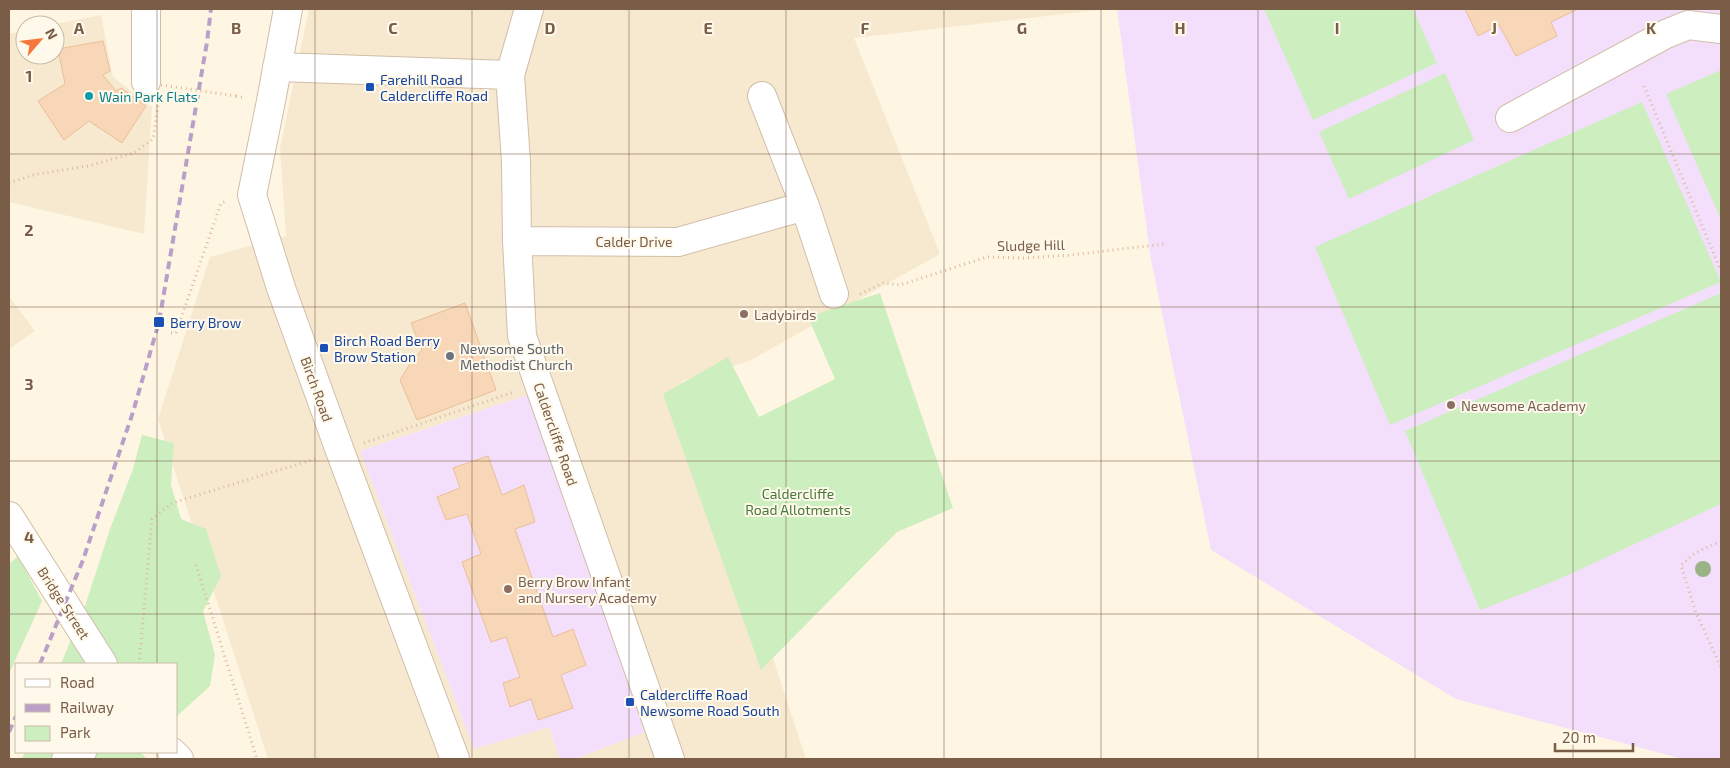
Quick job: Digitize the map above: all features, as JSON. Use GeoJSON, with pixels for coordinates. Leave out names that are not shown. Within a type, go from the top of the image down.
{"type":"FeatureCollection","features":[{"type":"Feature","properties":{"kind":"street"},"geometry":{"type":"LineString","coordinates":[[146,9],[155,91]]}},
{"type":"Feature","properties":{"kind":"street","name":"Birch Road"},"geometry":{"type":"LineString","coordinates":[[288,9],[252,195],[281,288],[455,759]]}},
{"type":"Feature","properties":{"kind":"street","name":"Caldercliffe Road"},"geometry":{"type":"LineString","coordinates":[[529,9],[510,75],[516,162],[517,241],[522,336],[670,759]]}},
{"type":"Feature","properties":{"kind":"street"},"geometry":{"type":"LineString","coordinates":[[1510,118],[1666,34],[1688,25],[1721,29]]}},
{"type":"Feature","properties":{"kind":"street"},"geometry":{"type":"LineString","coordinates":[[277,67],[510,75]]}},
{"type":"Feature","properties":{"kind":"street"},"geometry":{"type":"LineString","coordinates":[[762,96],[844,294]]}},
{"type":"Feature","properties":{"kind":"street","name":"Calder Drive"},"geometry":{"type":"LineString","coordinates":[[517,241],[678,242],[806,206]]}},
{"type":"Feature","properties":{"kind":"street","name":"Bridge Street"},"geometry":{"type":"LineString","coordinates":[[9,516],[102,663]]}},
{"type":"Feature","properties":{"kind":"street"},"geometry":{"type":"LineString","coordinates":[[66,759],[80,753]]}},
{"type":"Feature","properties":{"kind":"path"},"geometry":{"type":"LineString","coordinates":[[1644,86],[1721,271]]}},
{"type":"Feature","properties":{"kind":"path"},"geometry":{"type":"LineString","coordinates":[[9,183],[37,174],[88,166],[134,153],[153,139],[155,91],[236,96]]}},
{"type":"Feature","properties":{"kind":"path"},"geometry":{"type":"LineString","coordinates":[[171,333],[176,333],[221,203],[252,195]]}},
{"type":"Feature","properties":{"kind":"path","name":"Sludge Hill"},"geometry":{"type":"LineString","coordinates":[[844,294],[862,294],[883,283],[900,284],[987,257],[1026,258],[1071,255],[1164,244]]}},
{"type":"Feature","properties":{"kind":"path"},"geometry":{"type":"LineString","coordinates":[[138,663],[152,518],[172,503],[340,451],[538,384]]}},
{"type":"Feature","properties":{"kind":"path"},"geometry":{"type":"LineString","coordinates":[[1721,541],[1695,553],[1681,565],[1696,613],[1721,666]]}},
{"type":"Feature","properties":{"kind":"path"},"geometry":{"type":"LineString","coordinates":[[196,566],[257,759]]}},
{"type":"Feature","properties":{"kind":"shaded area"},"geometry":{"type":"Polygon","coordinates":[[[309,9],[1107,9],[854,38],[940,254],[749,361],[682,381],[806,759],[574,759],[653,729],[533,393],[360,451],[474,749],[549,727],[560,759],[268,759],[158,419],[210,257],[286,236],[280,148],[309,9]]]}},
{"type":"Feature","properties":{"kind":"shaded area","name":"Newsome Academy"},"geometry":{"type":"Polygon","coordinates":[[[1117,9],[1721,9],[1721,759],[1683,759],[1456,699],[1211,550],[1151,260],[1117,9]]]}},
{"type":"Feature","properties":{"kind":"shaded area"},"geometry":{"type":"Polygon","coordinates":[[[101,15],[113,77],[152,107],[144,234],[9,202],[9,34],[15,32],[15,65],[65,65],[65,22],[101,15]]]}},
{"type":"Feature","properties":{"kind":"shaded area"},"geometry":{"type":"Polygon","coordinates":[[[9,296],[35,331],[9,349],[9,296]]]}},
{"type":"Feature","properties":{"kind":"shaded area","name":"Berry Brow Infant and Nursery Academy"},"geometry":{"type":"Polygon","coordinates":[[[533,393],[653,729],[574,759],[560,759],[549,727],[474,749],[360,451],[533,393]]]}},
{"type":"Feature","properties":{"kind":"green space"},"geometry":{"type":"Polygon","coordinates":[[[1264,9],[1413,9],[1437,63],[1313,120],[1264,9]]]}},
{"type":"Feature","properties":{"kind":"green space"},"geometry":{"type":"Polygon","coordinates":[[[1721,70],[1721,220],[1666,94],[1721,70]]]}},
{"type":"Feature","properties":{"kind":"green space"},"geometry":{"type":"Polygon","coordinates":[[[1445,73],[1474,140],[1349,199],[1319,132],[1445,73]]]}},
{"type":"Feature","properties":{"kind":"green space"},"geometry":{"type":"Polygon","coordinates":[[[1642,102],[1721,282],[1390,425],[1315,247],[1642,102]]]}},
{"type":"Feature","properties":{"kind":"green space","name":"Caldercliffe Road Allotments"},"geometry":{"type":"Polygon","coordinates":[[[880,293],[953,508],[897,532],[761,670],[663,394],[728,357],[759,417],[835,379],[808,317],[880,293]]]}},
{"type":"Feature","properties":{"kind":"green space"},"geometry":{"type":"Polygon","coordinates":[[[1721,293],[1721,504],[1555,581],[1480,610],[1405,431],[1721,293]]]}},
{"type":"Feature","properties":{"kind":"green space"},"geometry":{"type":"Polygon","coordinates":[[[142,435],[174,443],[171,485],[181,519],[206,529],[221,576],[203,611],[215,655],[210,686],[178,715],[178,663],[118,663],[84,609],[110,529],[133,469],[142,435]]]}},
{"type":"Feature","properties":{"kind":"green space"},"geometry":{"type":"Polygon","coordinates":[[[18,556],[42,601],[9,674],[9,564],[18,556]]]}},
{"type":"Feature","properties":{"kind":"green space"},"geometry":{"type":"Polygon","coordinates":[[[71,639],[87,663],[61,663],[71,639]]]}},
{"type":"Feature","properties":{"kind":"green space"},"geometry":{"type":"Polygon","coordinates":[[[25,753],[141,753],[147,759],[22,759],[25,753]]]}},
{"type":"Feature","properties":{"kind":"building"},"geometry":{"type":"Polygon","coordinates":[[[1465,9],[1578,9],[1551,22],[1557,36],[1516,56],[1499,25],[1478,36],[1465,9]]]}},
{"type":"Feature","properties":{"kind":"building","name":"Wain Park Flats"},"geometry":{"type":"Polygon","coordinates":[[[103,41],[110,71],[103,75],[116,91],[121,88],[146,106],[122,143],[89,121],[64,140],[38,101],[65,84],[61,65],[65,65],[65,48],[103,41]]]}},
{"type":"Feature","properties":{"kind":"building","name":"Newsome South Methodist Church"},"geometry":{"type":"Polygon","coordinates":[[[465,303],[496,390],[417,420],[400,380],[411,362],[422,350],[411,323],[465,303]]]}},
{"type":"Feature","properties":{"kind":"building"},"geometry":{"type":"Polygon","coordinates":[[[488,456],[502,495],[524,485],[535,522],[515,529],[553,637],[573,629],[586,665],[561,675],[573,708],[538,720],[531,699],[510,707],[503,683],[520,677],[506,637],[491,642],[462,562],[481,554],[467,514],[446,520],[437,497],[460,488],[453,468],[488,456]]]}},
{"type":"Feature","properties":{"kind":"railway"},"geometry":{"type":"LineString","coordinates":[[40,663],[83,560],[133,412],[159,322],[211,9]]}},
{"type":"Feature","properties":{"kind":"railway"},"geometry":{"type":"LineString","coordinates":[[9,732],[15,718]]}},
{"type":"Feature","properties":{"kind":"place","name":"Farehill Road Caldercliffe Road"},"geometry":{"type":"Point","coordinates":[370,87]}},
{"type":"Feature","properties":{"kind":"place","name":"Wain Park Flats"},"geometry":{"type":"Point","coordinates":[89,96]}},
{"type":"Feature","properties":{"kind":"place","name":"Ladybirds"},"geometry":{"type":"Point","coordinates":[744,314]}},
{"type":"Feature","properties":{"kind":"place","name":"Berry Brow"},"geometry":{"type":"Point","coordinates":[159,322]}},
{"type":"Feature","properties":{"kind":"place","name":"Birch Road Berry Brow Station"},"geometry":{"type":"Point","coordinates":[324,348]}},
{"type":"Feature","properties":{"kind":"place","name":"Newsome South Methodist Church"},"geometry":{"type":"Point","coordinates":[450,356]}},
{"type":"Feature","properties":{"kind":"place","name":"Newsome Academy"},"geometry":{"type":"Point","coordinates":[1451,405]}},
{"type":"Feature","properties":{"kind":"place","name":"Berry Brow Infant and Nursery Academy"},"geometry":{"type":"Point","coordinates":[508,589]}},
{"type":"Feature","properties":{"kind":"place","name":"Caldercliffe Road Newsome Road South"},"geometry":{"type":"Point","coordinates":[630,702]}}]}
